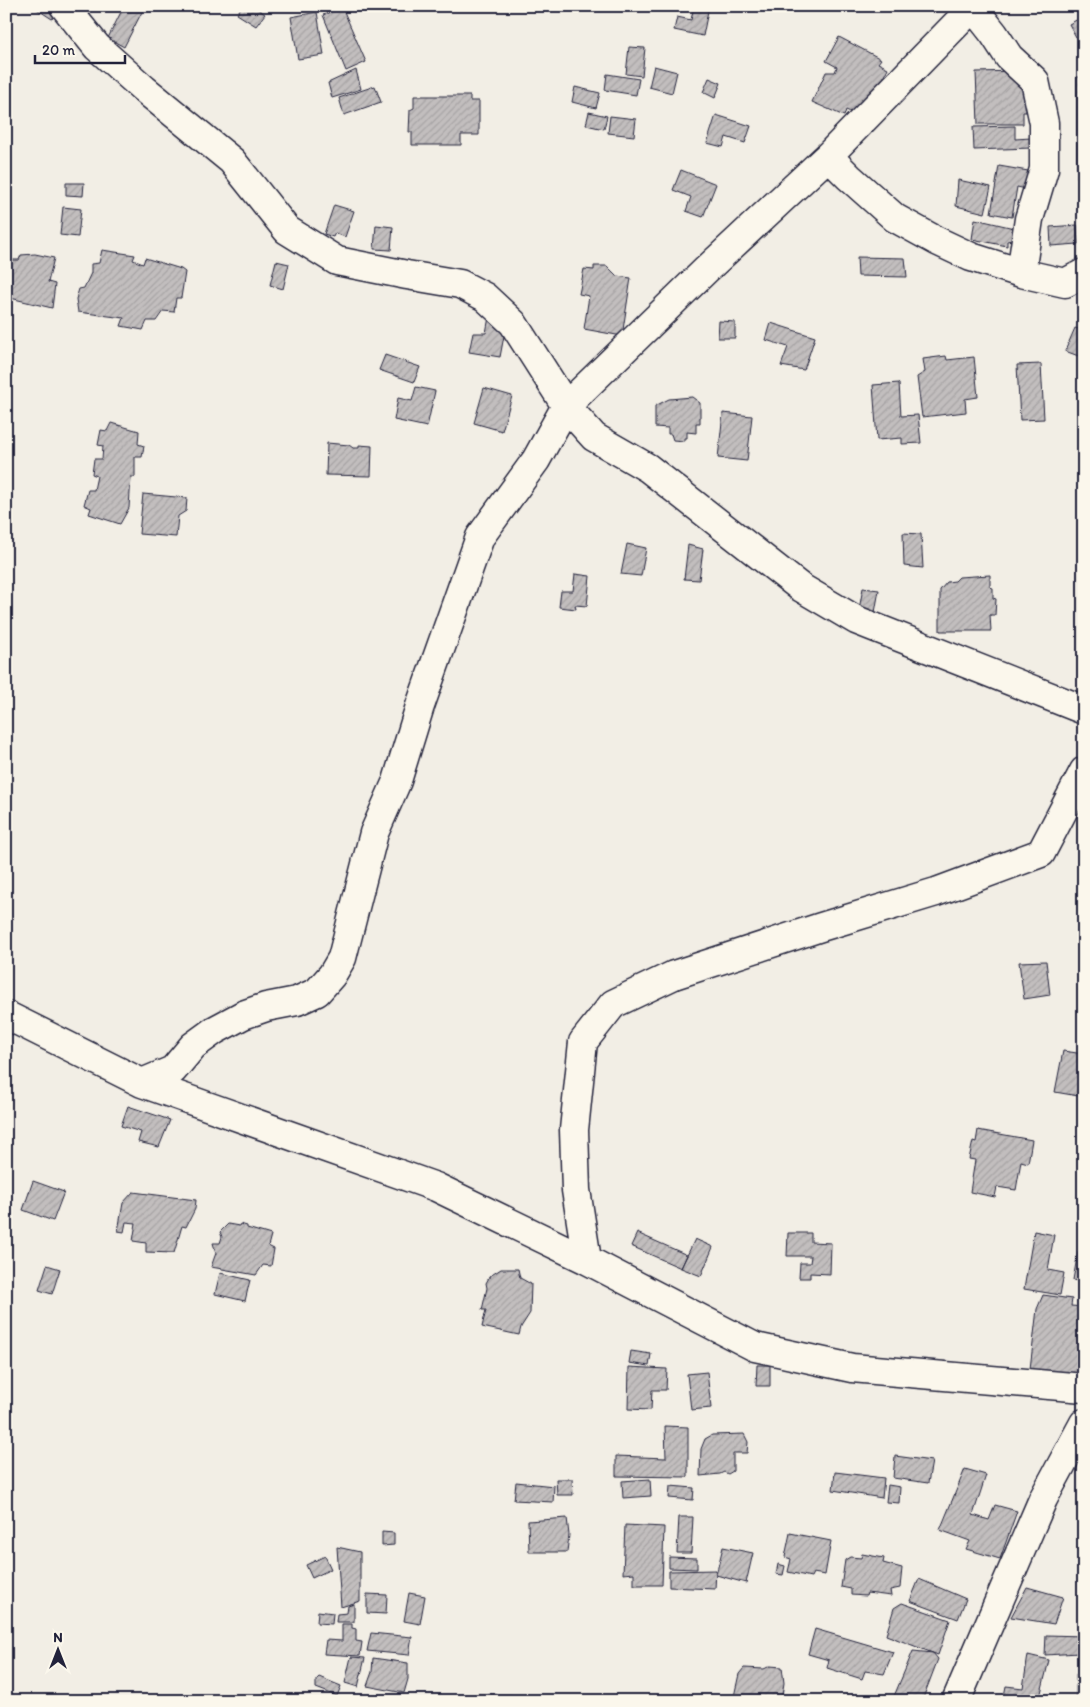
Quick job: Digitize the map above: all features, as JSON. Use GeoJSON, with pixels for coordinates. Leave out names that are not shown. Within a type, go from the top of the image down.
{"type":"FeatureCollection","features":[{"type":"Feature","properties":{"kind":"street"},"geometry":{"type":"LineString","coordinates":[[64,6],[97,47],[144,89],[232,161],[287,230],[337,261],[407,276],[460,284],[485,297],[513,323],[566,406],[594,437],[648,468],[800,587],[856,620],[1084,710]]}},
{"type":"Feature","properties":{"kind":"street"},"geometry":{"type":"LineString","coordinates":[[142,1083],[173,1070],[193,1046],[215,1030],[258,1009],[296,1001],[317,992],[332,975],[342,958],[374,832],[397,781],[420,706],[480,537],[536,460],[566,406],[706,270],[828,156],[973,7],[994,34],[1009,58],[1035,81],[1044,123],[1044,169],[1029,219],[1021,273]]}},
{"type":"Feature","properties":{"kind":"street"},"geometry":{"type":"LineString","coordinates":[[828,156],[848,177],[895,218],[971,258],[1021,273],[1065,283],[1084,274]]}},
{"type":"Feature","properties":{"kind":"street"},"geometry":{"type":"LineString","coordinates":[[587,1260],[576,1190],[574,1130],[583,1042],[613,1004],[674,975],[936,892],[1041,854],[1084,771]]}},
{"type":"Feature","properties":{"kind":"street"},"geometry":{"type":"LineString","coordinates":[[6,1015],[142,1083],[436,1187],[587,1260],[755,1347],[852,1368],[1084,1388]]}},
{"type":"Feature","properties":{"kind":"street"},"geometry":{"type":"LineString","coordinates":[[956,1701],[1043,1499],[1084,1423]]}},
{"type":"Feature","properties":{"kind":"building"},"geometry":{"type":"Polygon","coordinates":[[[32,6],[60,6],[61,7],[52,19],[32,6]]]}},
{"type":"Feature","properties":{"kind":"building"},"geometry":{"type":"Polygon","coordinates":[[[124,6],[145,6],[124,47],[108,38],[124,6]]]}},
{"type":"Feature","properties":{"kind":"building"},"geometry":{"type":"Polygon","coordinates":[[[242,6],[253,6],[265,14],[256,26],[237,14],[242,6]]]}},
{"type":"Feature","properties":{"kind":"building"},"geometry":{"type":"Polygon","coordinates":[[[694,6],[709,6],[703,36],[674,30],[677,17],[691,20],[694,6]]]}},
{"type":"Feature","properties":{"kind":"building"},"geometry":{"type":"Polygon","coordinates":[[[889,6],[938,6],[938,10],[889,9],[889,6]]]}},
{"type":"Feature","properties":{"kind":"building"},"geometry":{"type":"Polygon","coordinates":[[[342,7],[366,62],[346,71],[323,15],[342,7]]]}},
{"type":"Feature","properties":{"kind":"building"},"geometry":{"type":"Polygon","coordinates":[[[317,12],[324,55],[298,59],[291,17],[317,12]]]}},
{"type":"Feature","properties":{"kind":"building"},"geometry":{"type":"Polygon","coordinates":[[[1084,16],[1084,33],[1076,37],[1069,24],[1084,16]]]}},
{"type":"Feature","properties":{"kind":"building"},"geometry":{"type":"Polygon","coordinates":[[[839,37],[881,59],[878,63],[888,68],[884,76],[886,85],[857,115],[846,110],[844,116],[812,102],[826,72],[835,72],[837,67],[826,61],[839,37]]]}},
{"type":"Feature","properties":{"kind":"building"},"geometry":{"type":"Polygon","coordinates":[[[629,47],[645,48],[642,76],[626,74],[629,47]]]}},
{"type":"Feature","properties":{"kind":"building"},"geometry":{"type":"Polygon","coordinates":[[[654,66],[677,72],[672,93],[649,87],[654,66]]]}},
{"type":"Feature","properties":{"kind":"building"},"geometry":{"type":"Polygon","coordinates":[[[356,70],[361,89],[332,98],[328,83],[356,70]]]}},
{"type":"Feature","properties":{"kind":"building"},"geometry":{"type":"Polygon","coordinates":[[[1018,71],[1019,86],[1028,86],[1026,112],[1023,112],[1023,124],[978,124],[976,72],[1018,71]]]}},
{"type":"Feature","properties":{"kind":"building"},"geometry":{"type":"Polygon","coordinates":[[[607,74],[639,79],[636,95],[605,90],[607,74]]]}},
{"type":"Feature","properties":{"kind":"building"},"geometry":{"type":"Polygon","coordinates":[[[1077,77],[1084,77],[1084,178],[1077,178],[1077,77]]]}},
{"type":"Feature","properties":{"kind":"building"},"geometry":{"type":"Polygon","coordinates":[[[709,78],[721,83],[715,98],[703,92],[709,78]]]}},
{"type":"Feature","properties":{"kind":"building"},"geometry":{"type":"Polygon","coordinates":[[[375,86],[381,102],[344,115],[339,98],[375,86]]]}},
{"type":"Feature","properties":{"kind":"building"},"geometry":{"type":"Polygon","coordinates":[[[575,87],[600,93],[596,108],[572,102],[575,87]]]}},
{"type":"Feature","properties":{"kind":"building"},"geometry":{"type":"Polygon","coordinates":[[[414,96],[470,96],[470,101],[479,101],[479,135],[461,135],[461,145],[412,145],[412,132],[409,132],[410,110],[414,108],[414,96]]]}},
{"type":"Feature","properties":{"kind":"building"},"geometry":{"type":"Polygon","coordinates":[[[589,112],[607,116],[604,129],[586,125],[589,112]]]}},
{"type":"Feature","properties":{"kind":"building"},"geometry":{"type":"Polygon","coordinates":[[[716,115],[751,126],[745,143],[726,137],[723,147],[707,143],[716,115]]]}},
{"type":"Feature","properties":{"kind":"building"},"geometry":{"type":"Polygon","coordinates":[[[610,116],[636,119],[634,136],[608,133],[610,116]]]}},
{"type":"Feature","properties":{"kind":"building"},"geometry":{"type":"Polygon","coordinates":[[[1015,126],[1015,139],[1031,138],[1031,148],[974,150],[973,127],[1015,126]]]}},
{"type":"Feature","properties":{"kind":"building"},"geometry":{"type":"Polygon","coordinates":[[[999,166],[1034,172],[1031,190],[1017,187],[1012,217],[991,213],[999,166]]]}},
{"type":"Feature","properties":{"kind":"building"},"geometry":{"type":"Polygon","coordinates":[[[681,170],[716,184],[703,217],[686,211],[691,197],[673,190],[681,170]]]}},
{"type":"Feature","properties":{"kind":"building"},"geometry":{"type":"Polygon","coordinates":[[[958,180],[991,187],[985,213],[956,206],[958,180]]]}},
{"type":"Feature","properties":{"kind":"building"},"geometry":{"type":"Polygon","coordinates":[[[66,183],[84,183],[83,196],[66,195],[66,183]]]}},
{"type":"Feature","properties":{"kind":"building"},"geometry":{"type":"Polygon","coordinates":[[[334,205],[354,211],[345,237],[335,233],[333,237],[324,234],[334,205]]]}},
{"type":"Feature","properties":{"kind":"building"},"geometry":{"type":"Polygon","coordinates":[[[63,207],[81,209],[78,237],[60,235],[63,207]]]}},
{"type":"Feature","properties":{"kind":"building"},"geometry":{"type":"Polygon","coordinates":[[[975,219],[1014,228],[1012,240],[1007,241],[1007,246],[972,239],[975,219]]]}},
{"type":"Feature","properties":{"kind":"building"},"geometry":{"type":"Polygon","coordinates":[[[376,225],[393,227],[391,250],[374,249],[376,225]]]}},
{"type":"Feature","properties":{"kind":"building"},"geometry":{"type":"Polygon","coordinates":[[[1077,225],[1078,244],[1051,246],[1050,227],[1077,225]]]}},
{"type":"Feature","properties":{"kind":"building"},"geometry":{"type":"Polygon","coordinates":[[[102,250],[135,255],[133,260],[143,264],[145,258],[181,269],[185,272],[181,298],[176,298],[174,312],[163,311],[156,321],[147,321],[143,330],[121,326],[124,318],[78,312],[76,299],[79,289],[84,288],[91,273],[91,264],[99,263],[102,250]]]}},
{"type":"Feature","properties":{"kind":"building"},"geometry":{"type":"Polygon","coordinates":[[[35,254],[54,258],[48,282],[55,284],[52,308],[6,297],[6,269],[10,260],[19,260],[21,255],[35,254]]]}},
{"type":"Feature","properties":{"kind":"building"},"geometry":{"type":"Polygon","coordinates":[[[857,257],[905,258],[907,277],[858,276],[857,257]]]}},
{"type":"Feature","properties":{"kind":"building"},"geometry":{"type":"Polygon","coordinates":[[[276,261],[289,264],[283,289],[270,285],[276,261]]]}},
{"type":"Feature","properties":{"kind":"building"},"geometry":{"type":"Polygon","coordinates":[[[594,266],[607,266],[617,276],[631,278],[622,336],[584,329],[589,296],[579,294],[584,269],[594,270],[594,266]]]}},
{"type":"Feature","properties":{"kind":"building"},"geometry":{"type":"Polygon","coordinates":[[[489,317],[507,320],[500,357],[469,352],[473,333],[486,333],[489,317]]]}},
{"type":"Feature","properties":{"kind":"building"},"geometry":{"type":"Polygon","coordinates":[[[719,321],[735,322],[735,338],[718,338],[719,321]]]}},
{"type":"Feature","properties":{"kind":"building"},"geometry":{"type":"Polygon","coordinates":[[[771,323],[815,337],[804,370],[781,366],[788,347],[766,340],[771,323]]]}},
{"type":"Feature","properties":{"kind":"building"},"geometry":{"type":"Polygon","coordinates":[[[1075,328],[1084,330],[1084,358],[1065,351],[1075,328]]]}},
{"type":"Feature","properties":{"kind":"building"},"geometry":{"type":"Polygon","coordinates":[[[385,355],[420,367],[414,382],[379,370],[385,355]]]}},
{"type":"Feature","properties":{"kind":"building"},"geometry":{"type":"Polygon","coordinates":[[[946,356],[947,360],[974,357],[978,397],[965,399],[966,412],[922,417],[917,377],[925,372],[923,359],[946,356]]]}},
{"type":"Feature","properties":{"kind":"building"},"geometry":{"type":"Polygon","coordinates":[[[1041,364],[1044,419],[1020,420],[1017,365],[1041,364]]]}},
{"type":"Feature","properties":{"kind":"building"},"geometry":{"type":"Polygon","coordinates":[[[899,383],[901,416],[918,415],[921,443],[902,444],[902,438],[877,440],[873,385],[899,383]]]}},
{"type":"Feature","properties":{"kind":"building"},"geometry":{"type":"Polygon","coordinates":[[[416,387],[435,391],[427,427],[394,420],[398,398],[412,401],[416,387]]]}},
{"type":"Feature","properties":{"kind":"building"},"geometry":{"type":"Polygon","coordinates":[[[484,388],[512,396],[502,431],[474,423],[484,388]]]}},
{"type":"Feature","properties":{"kind":"building"},"geometry":{"type":"Polygon","coordinates":[[[692,397],[700,403],[700,423],[696,423],[696,433],[687,432],[687,438],[684,438],[684,441],[673,440],[671,434],[668,434],[668,428],[655,427],[655,406],[669,399],[692,397]]]}},
{"type":"Feature","properties":{"kind":"building"},"geometry":{"type":"Polygon","coordinates":[[[723,413],[752,416],[747,461],[718,458],[723,413]]]}},
{"type":"Feature","properties":{"kind":"building"},"geometry":{"type":"Polygon","coordinates":[[[111,423],[139,431],[138,444],[144,446],[142,457],[135,457],[135,477],[131,477],[129,508],[120,524],[89,514],[91,508],[84,505],[88,490],[94,490],[97,476],[92,474],[94,459],[102,459],[103,446],[98,445],[101,430],[107,431],[111,423]]]}},
{"type":"Feature","properties":{"kind":"building"},"geometry":{"type":"Polygon","coordinates":[[[327,443],[349,445],[353,448],[359,448],[359,445],[372,446],[371,476],[326,475],[327,443]]]}},
{"type":"Feature","properties":{"kind":"building"},"geometry":{"type":"Polygon","coordinates":[[[143,494],[187,498],[186,511],[178,516],[176,537],[139,534],[143,494]]]}},
{"type":"Feature","properties":{"kind":"building"},"geometry":{"type":"Polygon","coordinates":[[[903,533],[921,534],[923,568],[904,566],[903,533]]]}},
{"type":"Feature","properties":{"kind":"building"},"geometry":{"type":"Polygon","coordinates":[[[627,544],[646,548],[641,576],[621,574],[627,544]]]}},
{"type":"Feature","properties":{"kind":"building"},"geometry":{"type":"Polygon","coordinates":[[[688,545],[703,549],[699,580],[684,579],[688,545]]]}},
{"type":"Feature","properties":{"kind":"building"},"geometry":{"type":"Polygon","coordinates":[[[575,574],[590,576],[587,606],[575,605],[576,609],[559,607],[561,591],[573,591],[575,574]]]}},
{"type":"Feature","properties":{"kind":"building"},"geometry":{"type":"Polygon","coordinates":[[[990,575],[990,587],[993,588],[993,598],[996,599],[995,615],[990,615],[991,631],[940,631],[940,590],[947,582],[955,581],[959,577],[990,575]]]}},
{"type":"Feature","properties":{"kind":"building"},"geometry":{"type":"Polygon","coordinates":[[[863,588],[879,590],[874,618],[858,615],[863,588]]]}},
{"type":"Feature","properties":{"kind":"building"},"geometry":{"type":"Polygon","coordinates":[[[1046,961],[1050,995],[1024,999],[1019,962],[1046,961]]]}},
{"type":"Feature","properties":{"kind":"building"},"geometry":{"type":"Polygon","coordinates":[[[1063,1051],[1084,1054],[1084,1097],[1055,1092],[1063,1051]]]}},
{"type":"Feature","properties":{"kind":"building"},"geometry":{"type":"Polygon","coordinates":[[[128,1106],[170,1120],[159,1147],[138,1142],[141,1132],[121,1126],[128,1106]]]}},
{"type":"Feature","properties":{"kind":"building"},"geometry":{"type":"Polygon","coordinates":[[[978,1130],[1032,1140],[1028,1163],[1021,1161],[1016,1190],[997,1187],[995,1197],[970,1192],[975,1160],[969,1159],[973,1141],[976,1142],[978,1130]]]}},
{"type":"Feature","properties":{"kind":"building"},"geometry":{"type":"Polygon","coordinates":[[[33,1181],[64,1192],[53,1221],[23,1210],[33,1181]]]}},
{"type":"Feature","properties":{"kind":"building"},"geometry":{"type":"Polygon","coordinates":[[[133,1192],[196,1200],[195,1209],[186,1227],[182,1226],[174,1253],[146,1252],[146,1243],[133,1241],[136,1223],[126,1222],[124,1232],[118,1231],[123,1203],[133,1192]]]}},
{"type":"Feature","properties":{"kind":"building"},"geometry":{"type":"Polygon","coordinates":[[[228,1224],[239,1226],[240,1224],[271,1235],[268,1246],[274,1249],[271,1266],[263,1265],[256,1275],[211,1267],[216,1253],[213,1243],[220,1243],[222,1237],[220,1232],[228,1224]]]}},
{"type":"Feature","properties":{"kind":"building"},"geometry":{"type":"Polygon","coordinates":[[[1034,1231],[1054,1235],[1048,1270],[1064,1273],[1060,1295],[1024,1289],[1034,1231]]]}},
{"type":"Feature","properties":{"kind":"building"},"geometry":{"type":"Polygon","coordinates":[[[637,1233],[687,1255],[681,1268],[631,1246],[637,1233]]]}},
{"type":"Feature","properties":{"kind":"building"},"geometry":{"type":"Polygon","coordinates":[[[788,1233],[811,1233],[811,1242],[831,1243],[830,1274],[810,1273],[810,1278],[799,1278],[800,1263],[810,1263],[811,1256],[787,1256],[788,1233]]]}},
{"type":"Feature","properties":{"kind":"building"},"geometry":{"type":"Polygon","coordinates":[[[695,1239],[713,1247],[701,1276],[681,1268],[695,1239]]]}},
{"type":"Feature","properties":{"kind":"building"},"geometry":{"type":"Polygon","coordinates":[[[1078,1252],[1084,1254],[1084,1283],[1073,1280],[1078,1252]]]}},
{"type":"Feature","properties":{"kind":"building"},"geometry":{"type":"Polygon","coordinates":[[[47,1265],[60,1269],[52,1294],[39,1290],[47,1265]]]}},
{"type":"Feature","properties":{"kind":"building"},"geometry":{"type":"Polygon","coordinates":[[[501,1269],[518,1269],[520,1278],[531,1284],[530,1313],[521,1327],[519,1335],[482,1327],[486,1310],[482,1310],[487,1288],[486,1283],[490,1276],[501,1269]]]}},
{"type":"Feature","properties":{"kind":"building"},"geometry":{"type":"Polygon","coordinates":[[[220,1273],[250,1280],[245,1301],[215,1294],[220,1273]]]}},
{"type":"Feature","properties":{"kind":"building"},"geometry":{"type":"Polygon","coordinates":[[[1043,1295],[1072,1299],[1071,1306],[1084,1307],[1084,1376],[1030,1369],[1037,1309],[1043,1295]]]}},
{"type":"Feature","properties":{"kind":"building"},"geometry":{"type":"Polygon","coordinates":[[[631,1351],[651,1354],[649,1366],[629,1363],[631,1351]]]}},
{"type":"Feature","properties":{"kind":"building"},"geometry":{"type":"Polygon","coordinates":[[[757,1365],[770,1365],[770,1386],[756,1386],[757,1365]]]}},
{"type":"Feature","properties":{"kind":"building"},"geometry":{"type":"Polygon","coordinates":[[[629,1367],[667,1369],[666,1390],[652,1390],[651,1410],[628,1409],[629,1367]]]}},
{"type":"Feature","properties":{"kind":"building"},"geometry":{"type":"Polygon","coordinates":[[[707,1372],[711,1408],[691,1410],[687,1374],[707,1372]]]}},
{"type":"Feature","properties":{"kind":"building"},"geometry":{"type":"Polygon","coordinates":[[[665,1426],[688,1427],[688,1477],[616,1476],[616,1456],[666,1458],[665,1426]]]}},
{"type":"Feature","properties":{"kind":"building"},"geometry":{"type":"Polygon","coordinates":[[[744,1434],[748,1442],[747,1453],[733,1453],[733,1471],[728,1474],[724,1472],[700,1476],[701,1449],[705,1439],[712,1435],[744,1434]]]}},
{"type":"Feature","properties":{"kind":"building"},"geometry":{"type":"Polygon","coordinates":[[[895,1456],[932,1461],[928,1483],[893,1478],[895,1456]]]}},
{"type":"Feature","properties":{"kind":"building"},"geometry":{"type":"Polygon","coordinates":[[[965,1469],[986,1475],[973,1515],[989,1520],[995,1505],[1017,1511],[1000,1559],[966,1549],[970,1541],[940,1530],[965,1469]]]}},
{"type":"Feature","properties":{"kind":"building"},"geometry":{"type":"Polygon","coordinates":[[[835,1472],[884,1478],[882,1498],[833,1490],[835,1472]]]}},
{"type":"Feature","properties":{"kind":"building"},"geometry":{"type":"Polygon","coordinates":[[[556,1479],[572,1479],[573,1495],[557,1495],[556,1479]]]}},
{"type":"Feature","properties":{"kind":"building"},"geometry":{"type":"Polygon","coordinates":[[[650,1479],[651,1496],[623,1498],[622,1481],[650,1479]]]}},
{"type":"Feature","properties":{"kind":"building"},"geometry":{"type":"Polygon","coordinates":[[[516,1482],[554,1486],[553,1502],[514,1500],[516,1482]]]}},
{"type":"Feature","properties":{"kind":"building"},"geometry":{"type":"Polygon","coordinates":[[[888,1485],[900,1487],[899,1503],[886,1502],[888,1485]]]}},
{"type":"Feature","properties":{"kind":"building"},"geometry":{"type":"Polygon","coordinates":[[[670,1486],[694,1488],[693,1500],[669,1498],[670,1486]]]}},
{"type":"Feature","properties":{"kind":"building"},"geometry":{"type":"Polygon","coordinates":[[[679,1517],[693,1517],[691,1553],[677,1553],[679,1517]]]}},
{"type":"Feature","properties":{"kind":"building"},"geometry":{"type":"Polygon","coordinates":[[[567,1518],[569,1535],[567,1552],[529,1552],[528,1521],[567,1518]]]}},
{"type":"Feature","properties":{"kind":"building"},"geometry":{"type":"Polygon","coordinates":[[[625,1525],[664,1527],[662,1585],[634,1585],[634,1573],[623,1574],[625,1525]]]}},
{"type":"Feature","properties":{"kind":"building"},"geometry":{"type":"Polygon","coordinates":[[[382,1532],[394,1533],[394,1545],[382,1546],[382,1532]]]}},
{"type":"Feature","properties":{"kind":"building"},"geometry":{"type":"Polygon","coordinates":[[[790,1533],[831,1541],[825,1575],[813,1573],[811,1577],[788,1572],[791,1559],[785,1557],[790,1533]]]}},
{"type":"Feature","properties":{"kind":"building"},"geometry":{"type":"Polygon","coordinates":[[[337,1547],[360,1552],[360,1601],[341,1607],[337,1547]]]}},
{"type":"Feature","properties":{"kind":"building"},"geometry":{"type":"Polygon","coordinates":[[[723,1547],[753,1553],[746,1583],[716,1575],[723,1547]]]}},
{"type":"Feature","properties":{"kind":"building"},"geometry":{"type":"Polygon","coordinates":[[[862,1554],[884,1558],[883,1563],[902,1568],[900,1588],[890,1590],[891,1596],[867,1593],[866,1596],[851,1595],[851,1589],[841,1587],[845,1560],[850,1557],[861,1558],[862,1554]]]}},
{"type":"Feature","properties":{"kind":"building"},"geometry":{"type":"Polygon","coordinates":[[[325,1556],[331,1569],[312,1578],[306,1565],[325,1556]]]}},
{"type":"Feature","properties":{"kind":"building"},"geometry":{"type":"Polygon","coordinates":[[[669,1557],[697,1558],[697,1569],[669,1568],[669,1557]]]}},
{"type":"Feature","properties":{"kind":"building"},"geometry":{"type":"Polygon","coordinates":[[[778,1564],[785,1566],[783,1575],[776,1574],[778,1564]]]}},
{"type":"Feature","properties":{"kind":"building"},"geometry":{"type":"Polygon","coordinates":[[[716,1570],[715,1589],[669,1587],[669,1571],[716,1570]]]}},
{"type":"Feature","properties":{"kind":"building"},"geometry":{"type":"Polygon","coordinates":[[[919,1579],[966,1599],[958,1619],[910,1601],[919,1579]]]}},
{"type":"Feature","properties":{"kind":"building"},"geometry":{"type":"Polygon","coordinates":[[[1027,1587],[1063,1597],[1054,1624],[1011,1617],[1027,1587]]]}},
{"type":"Feature","properties":{"kind":"building"},"geometry":{"type":"Polygon","coordinates":[[[409,1593],[425,1596],[420,1624],[404,1621],[409,1593]]]}},
{"type":"Feature","properties":{"kind":"building"},"geometry":{"type":"Polygon","coordinates":[[[367,1594],[387,1595],[386,1614],[367,1613],[367,1594]]]}},
{"type":"Feature","properties":{"kind":"building"},"geometry":{"type":"Polygon","coordinates":[[[902,1603],[950,1620],[938,1655],[886,1635],[894,1608],[902,1603]]]}},
{"type":"Feature","properties":{"kind":"building"},"geometry":{"type":"Polygon","coordinates":[[[354,1604],[354,1622],[336,1622],[337,1614],[347,1613],[348,1606],[354,1604]]]}},
{"type":"Feature","properties":{"kind":"building"},"geometry":{"type":"Polygon","coordinates":[[[318,1611],[333,1613],[332,1624],[317,1623],[318,1611]]]}},
{"type":"Feature","properties":{"kind":"building"},"geometry":{"type":"Polygon","coordinates":[[[342,1624],[352,1624],[352,1628],[356,1629],[356,1641],[362,1642],[360,1656],[324,1654],[326,1640],[342,1641],[342,1624]]]}},
{"type":"Feature","properties":{"kind":"building"},"geometry":{"type":"Polygon","coordinates":[[[815,1629],[893,1652],[884,1674],[865,1671],[862,1679],[827,1668],[829,1660],[808,1654],[815,1629]]]}},
{"type":"Feature","properties":{"kind":"building"},"geometry":{"type":"Polygon","coordinates":[[[371,1633],[412,1637],[409,1655],[367,1651],[371,1633]]]}},
{"type":"Feature","properties":{"kind":"building"},"geometry":{"type":"Polygon","coordinates":[[[1046,1635],[1084,1636],[1084,1668],[1080,1668],[1079,1653],[1045,1655],[1046,1635]]]}},
{"type":"Feature","properties":{"kind":"building"},"geometry":{"type":"Polygon","coordinates":[[[913,1651],[933,1653],[938,1659],[922,1701],[892,1701],[913,1651]]]}},
{"type":"Feature","properties":{"kind":"building"},"geometry":{"type":"Polygon","coordinates":[[[1028,1655],[1049,1660],[1039,1701],[1003,1701],[1006,1686],[1023,1688],[1028,1655]]]}},
{"type":"Feature","properties":{"kind":"building"},"geometry":{"type":"Polygon","coordinates":[[[351,1657],[365,1658],[358,1687],[345,1683],[351,1657]]]}},
{"type":"Feature","properties":{"kind":"building"},"geometry":{"type":"Polygon","coordinates":[[[373,1658],[408,1663],[408,1679],[404,1693],[367,1686],[372,1672],[373,1658]]]}},
{"type":"Feature","properties":{"kind":"building"},"geometry":{"type":"Polygon","coordinates":[[[770,1666],[782,1667],[784,1683],[781,1701],[733,1701],[739,1674],[744,1668],[764,1669],[770,1666]]]}},
{"type":"Feature","properties":{"kind":"building"},"geometry":{"type":"Polygon","coordinates":[[[1076,1674],[1084,1675],[1084,1701],[1076,1701],[1076,1674]]]}},
{"type":"Feature","properties":{"kind":"building"},"geometry":{"type":"Polygon","coordinates":[[[319,1677],[341,1686],[337,1696],[316,1688],[316,1680],[319,1677]]]}},
{"type":"Feature","properties":{"kind":"building"},"geometry":{"type":"Polygon","coordinates":[[[478,1694],[512,1695],[511,1700],[517,1701],[477,1701],[478,1694]]]}}]}
